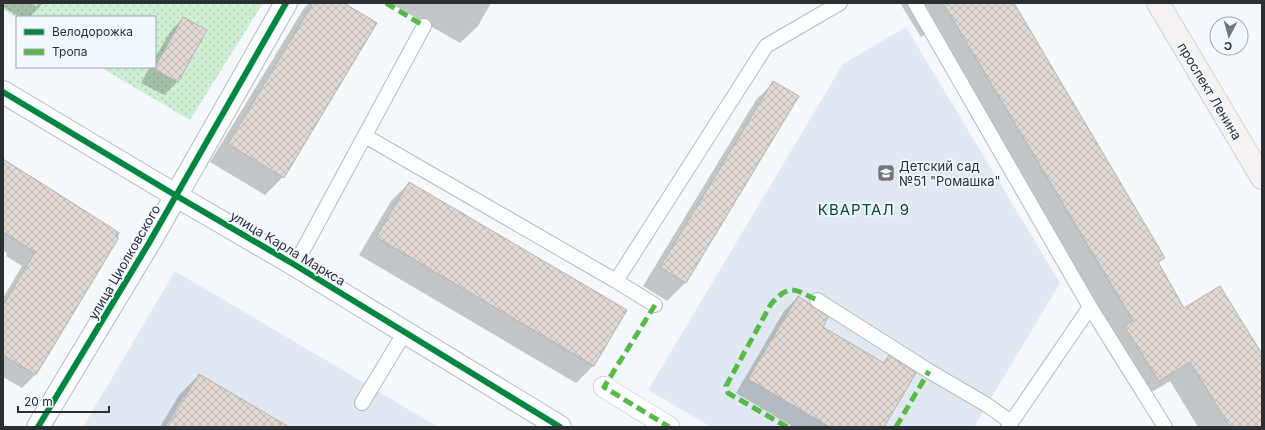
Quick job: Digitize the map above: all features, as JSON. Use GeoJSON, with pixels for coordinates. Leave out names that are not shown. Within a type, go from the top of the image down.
{"type":"FeatureCollection","features":[{"type":"Feature","properties":{"kind":"main road","name":"проспект Ленина"},"geometry":{"type":"LineString","coordinates":[[1158,3],[1262,178]]}},
{"type":"Feature","properties":{"kind":"street","name":"улица Циолковского"},"geometry":{"type":"LineString","coordinates":[[38,427],[149,243],[175,195],[286,3]]}},
{"type":"Feature","properties":{"kind":"street","name":"улица Карла Маркса"},"geometry":{"type":"LineString","coordinates":[[3,92],[295,265],[560,427]]}},
{"type":"Feature","properties":{"kind":"street"},"geometry":{"type":"LineString","coordinates":[[604,388],[669,427]]}},
{"type":"Feature","properties":{"kind":"lane"},"geometry":{"type":"LineString","coordinates":[[616,280],[766,46],[840,3]]}},
{"type":"Feature","properties":{"kind":"lane"},"geometry":{"type":"LineString","coordinates":[[915,3],[1090,307],[1165,427]]}},
{"type":"Feature","properties":{"kind":"lane"},"geometry":{"type":"LineString","coordinates":[[295,265],[424,26]]}},
{"type":"Feature","properties":{"kind":"lane"},"geometry":{"type":"LineString","coordinates":[[365,136],[616,280],[655,305]]}},
{"type":"Feature","properties":{"kind":"lane"},"geometry":{"type":"LineString","coordinates":[[817,300],[929,371],[987,405],[1010,424],[1090,307]]}},
{"type":"Feature","properties":{"kind":"lane"},"geometry":{"type":"LineString","coordinates":[[362,403],[405,332]]}},
{"type":"Feature","properties":{"kind":"shaded area","name":"Детский сад №51 \"Ромашка\""},"geometry":{"type":"Polygon","coordinates":[[[906,27],[1060,283],[974,427],[711,427],[648,390],[843,64],[906,27]]]}},
{"type":"Feature","properties":{"kind":"shaded area"},"geometry":{"type":"Polygon","coordinates":[[[175,271],[373,388],[438,427],[83,427],[175,271]]]}},
{"type":"Feature","properties":{"kind":"green space"},"geometry":{"type":"Polygon","coordinates":[[[3,3],[263,3],[190,120],[102,68],[156,68],[156,16],[16,16],[16,17],[3,10],[3,3]]]}},
{"type":"Feature","properties":{"kind":"building"},"geometry":{"type":"Polygon","coordinates":[[[313,3],[344,3],[377,23],[284,178],[228,144],[313,3]]]}},
{"type":"Feature","properties":{"kind":"building"},"geometry":{"type":"Polygon","coordinates":[[[943,3],[1014,3],[1165,258],[1158,262],[1184,308],[1220,286],[1262,354],[1262,427],[1230,427],[1190,362],[1159,381],[1124,326],[1133,321],[943,3]]]}},
{"type":"Feature","properties":{"kind":"building"},"geometry":{"type":"Polygon","coordinates":[[[183,17],[207,30],[178,82],[154,69],[156,68],[156,65],[183,17]]]}},
{"type":"Feature","properties":{"kind":"building"},"geometry":{"type":"Polygon","coordinates":[[[773,81],[799,96],[686,283],[660,267],[773,81]]]}},
{"type":"Feature","properties":{"kind":"building"},"geometry":{"type":"Polygon","coordinates":[[[3,159],[115,230],[118,239],[36,375],[3,355],[3,306],[35,252],[3,232],[3,159]]]}},
{"type":"Feature","properties":{"kind":"building"},"geometry":{"type":"Polygon","coordinates":[[[409,182],[627,310],[594,366],[376,237],[409,182]]]}},
{"type":"Feature","properties":{"kind":"building"},"geometry":{"type":"Polygon","coordinates":[[[798,296],[828,317],[823,327],[884,363],[889,355],[916,373],[884,427],[830,427],[748,379],[798,296]]]}},
{"type":"Feature","properties":{"kind":"building"},"geometry":{"type":"Polygon","coordinates":[[[199,374],[289,427],[167,427],[199,374]]]}},
{"type":"Feature","properties":{"kind":"marked path"},"geometry":{"type":"LineString","coordinates":[[386,3],[424,26]]}},
{"type":"Feature","properties":{"kind":"marked path"},"geometry":{"type":"LineString","coordinates":[[787,427],[728,393],[726,386],[771,304],[777,297],[792,290],[803,293],[817,300]]}},
{"type":"Feature","properties":{"kind":"marked path"},"geometry":{"type":"LineString","coordinates":[[655,305],[604,387],[669,427]]}},
{"type":"Feature","properties":{"kind":"marked path"},"geometry":{"type":"LineString","coordinates":[[896,427],[929,371]]}},
{"type":"Feature","properties":{"kind":"cycle path"},"geometry":{"type":"LineString","coordinates":[[38,427],[149,243],[286,3]]}},
{"type":"Feature","properties":{"kind":"cycle path"},"geometry":{"type":"LineString","coordinates":[[3,92],[295,265],[560,427]]}},
{"type":"Feature","properties":{"kind":"place","name":"Детский сад №51 \"Ромашка\""},"geometry":{"type":"Point","coordinates":[886,173]}},
{"type":"Feature","properties":{"kind":"district","name":"КВАРТАЛ 9"},"geometry":{"type":"Point","coordinates":[864,209]}}]}
